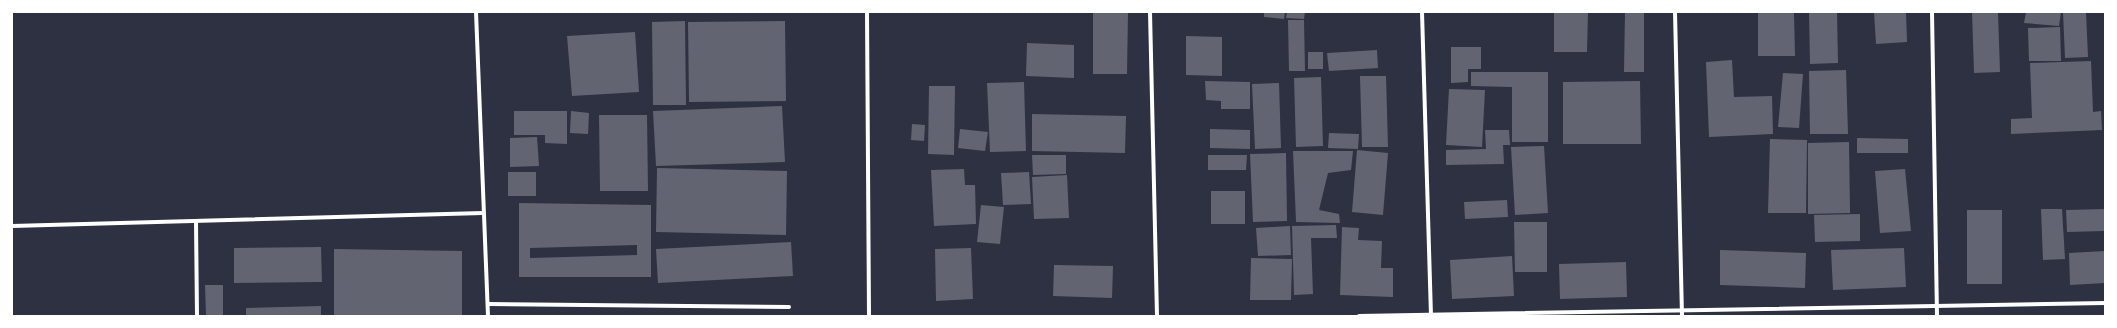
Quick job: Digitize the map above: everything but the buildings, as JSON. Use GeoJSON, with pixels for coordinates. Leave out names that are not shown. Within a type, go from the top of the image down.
{"type":"FeatureCollection","features":[{"type":"Feature","properties":{"kind":"street"},"geometry":{"type":"LineString","coordinates":[[476,12],[488,316]]}},
{"type":"Feature","properties":{"kind":"street"},"geometry":{"type":"LineString","coordinates":[[867,12],[869,316]]}},
{"type":"Feature","properties":{"kind":"street"},"geometry":{"type":"LineString","coordinates":[[1150,12],[1157,316]]}},
{"type":"Feature","properties":{"kind":"street"},"geometry":{"type":"LineString","coordinates":[[1422,12],[1431,315]]}},
{"type":"Feature","properties":{"kind":"street"},"geometry":{"type":"LineString","coordinates":[[1675,12],[1682,316]]}},
{"type":"Feature","properties":{"kind":"street"},"geometry":{"type":"LineString","coordinates":[[1932,12],[1937,316]]}},
{"type":"Feature","properties":{"kind":"street"},"geometry":{"type":"LineString","coordinates":[[12,226],[483,213]]}},
{"type":"Feature","properties":{"kind":"street"},"geometry":{"type":"LineString","coordinates":[[196,221],[197,316]]}},
{"type":"Feature","properties":{"kind":"street"},"geometry":{"type":"LineString","coordinates":[[1359,316],[2105,303]]}},
{"type":"Feature","properties":{"kind":"street"},"geometry":{"type":"LineString","coordinates":[[488,304],[789,307]]}}]}
